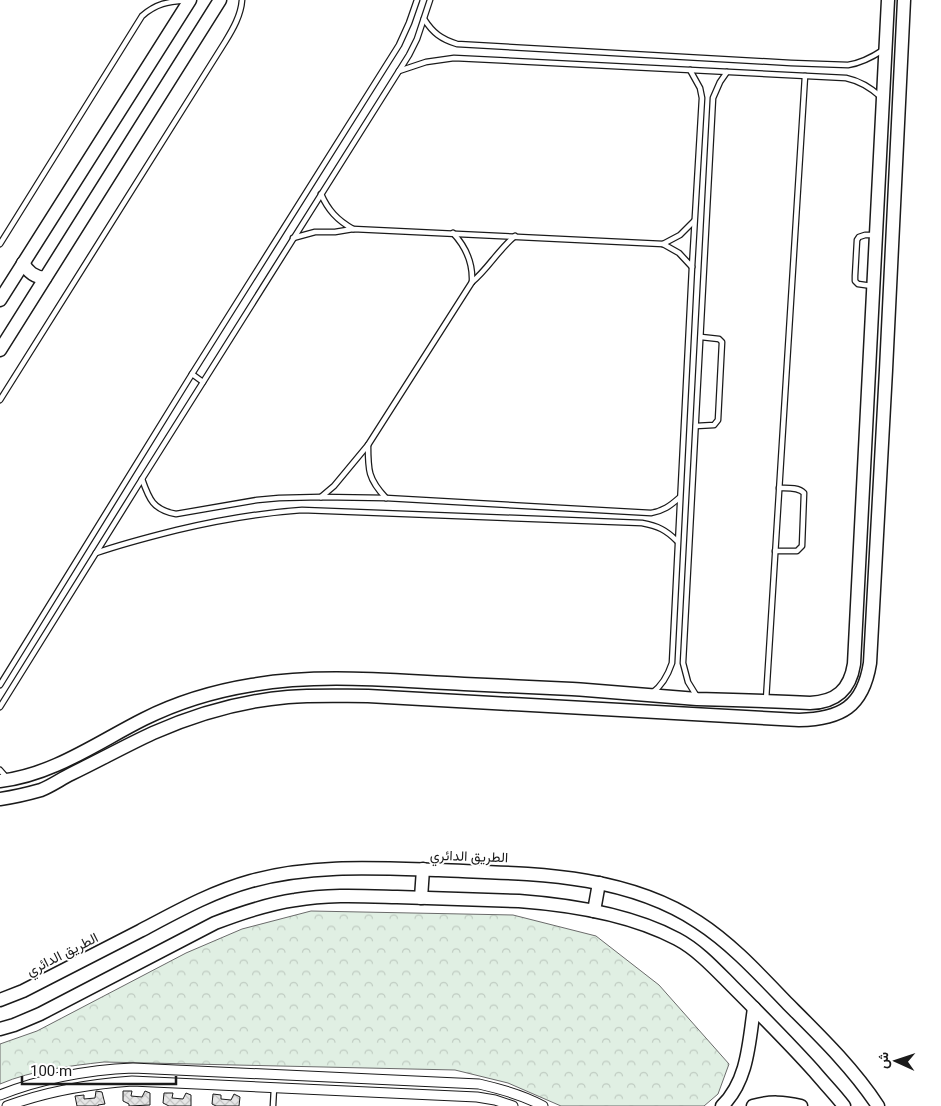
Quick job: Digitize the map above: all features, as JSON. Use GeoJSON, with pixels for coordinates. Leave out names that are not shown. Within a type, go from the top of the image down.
{"type":"FeatureCollection","features":[{"type":"Feature","properties":{"kind":"street"},"geometry":{"type":"LineString","coordinates":[[0,300],[190,0]]}},
{"type":"Feature","properties":{"kind":"street"},"geometry":{"type":"LineString","coordinates":[[0,350],[4,333],[45,278],[220,0]]}},
{"type":"Feature","properties":{"kind":"street"},"geometry":{"type":"LineString","coordinates":[[5,781],[37,773],[70,759],[146,718],[173,707],[224,691],[279,681],[316,678],[375,680],[571,689],[698,699],[821,703],[832,700],[841,693],[853,675],[854,664],[888,0]]}},
{"type":"Feature","properties":{"kind":"street"},"geometry":{"type":"LineString","coordinates":[[0,799],[43,789],[151,734],[178,723],[205,713],[260,700],[288,697],[368,696],[764,719],[817,720],[831,717],[854,702],[863,690],[868,677],[871,654],[904,0]]}},
{"type":"Feature","properties":{"kind":"street"},"geometry":{"type":"LineString","coordinates":[[880,162],[896,163]]}},
{"type":"Feature","properties":{"kind":"street"},"geometry":{"type":"LineString","coordinates":[[23,263],[32,274],[45,278]]}},
{"type":"Feature","properties":{"kind":"street"},"geometry":{"type":"LineString","coordinates":[[870,370],[886,370]]}},
{"type":"Feature","properties":{"kind":"street"},"geometry":{"type":"LineString","coordinates":[[570,707],[571,689]]}},
{"type":"Feature","properties":{"kind":"street"},"geometry":{"type":"LineString","coordinates":[[764,719],[766,701]]}},
{"type":"Feature","properties":{"kind":"street"},"geometry":{"type":"LineString","coordinates":[[70,759],[75,772]]}},
{"type":"Feature","properties":{"kind":"street"},"geometry":{"type":"LineString","coordinates":[[421,898],[422,869]]}},
{"type":"Feature","properties":{"kind":"street","name":"الطريق الدائري"},"geometry":{"type":"LineString","coordinates":[[0,1000],[23,991],[202,899],[226,889],[276,875],[302,870],[422,869],[546,875],[599,883],[634,891],[667,904],[698,922],[726,943],[824,1040],[853,1072],[878,1106]]}},
{"type":"Feature","properties":{"kind":"street"},"geometry":{"type":"LineString","coordinates":[[594,911],[599,883]]}},
{"type":"Feature","properties":{"kind":"street"},"geometry":{"type":"LineString","coordinates":[[0,1029],[40,1014],[215,923],[278,903],[325,896],[353,895],[527,902],[569,906],[624,918],[678,940],[702,958],[754,1008],[803,1058],[844,1106]]}},
{"type":"Feature","properties":{"kind":"street"},"geometry":{"type":"LineString","coordinates":[[722,1106],[736,1088],[745,1065],[754,1008]]}},
{"type":"Feature","properties":{"kind":"street"},"geometry":{"type":"LineString","coordinates":[[0,1095],[32,1084],[65,1076],[133,1068],[479,1084],[518,1094],[543,1106]]}},
{"type":"Feature","properties":{"kind":"street"},"geometry":{"type":"LineString","coordinates":[[7,1106],[77,1087],[132,1081],[477,1097],[513,1106]]}},
{"type":"Feature","properties":{"kind":"street"},"geometry":{"type":"LineString","coordinates":[[753,1106],[776,1102],[801,1106]]}},
{"type":"Feature","properties":{"kind":"lane"},"geometry":{"type":"LineString","coordinates":[[0,244],[142,16],[161,4],[190,0]]}},
{"type":"Feature","properties":{"kind":"lane"},"geometry":{"type":"LineString","coordinates":[[0,400],[225,42],[235,25],[242,6],[242,0]]}},
{"type":"Feature","properties":{"kind":"lane"},"geometry":{"type":"LineString","coordinates":[[0,684],[399,45],[409,23],[416,0]]}},
{"type":"Feature","properties":{"kind":"lane"},"geometry":{"type":"LineString","coordinates":[[0,707],[408,56],[417,39],[430,0]]}},
{"type":"Feature","properties":{"kind":"lane"},"geometry":{"type":"LineString","coordinates":[[424,19],[438,36],[457,44],[848,65],[857,64],[873,57],[886,48]]}},
{"type":"Feature","properties":{"kind":"lane"},"geometry":{"type":"LineString","coordinates":[[570,63],[571,50]]}},
{"type":"Feature","properties":{"kind":"lane"},"geometry":{"type":"LineString","coordinates":[[608,52],[608,65]]}},
{"type":"Feature","properties":{"kind":"lane"},"geometry":{"type":"LineString","coordinates":[[398,72],[426,62],[454,58],[846,78],[857,80],[866,85],[883,99]]}},
{"type":"Feature","properties":{"kind":"lane"},"geometry":{"type":"LineString","coordinates":[[791,63],[791,75]]}},
{"type":"Feature","properties":{"kind":"lane"},"geometry":{"type":"LineString","coordinates":[[649,696],[664,682],[672,663],[679,498],[702,98],[700,88],[690,70]]}},
{"type":"Feature","properties":{"kind":"lane"},"geometry":{"type":"LineString","coordinates":[[698,699],[688,682],[683,663],[713,98],[727,72]]}},
{"type":"Feature","properties":{"kind":"lane"},"geometry":{"type":"LineString","coordinates":[[766,701],[805,76]]}},
{"type":"Feature","properties":{"kind":"lane"},"geometry":{"type":"LineString","coordinates":[[321,194],[330,211],[353,229]]}},
{"type":"Feature","properties":{"kind":"lane"},"geometry":{"type":"LineString","coordinates":[[663,244],[680,235],[694,219],[707,217]]}},
{"type":"Feature","properties":{"kind":"lane"},"geometry":{"type":"LineString","coordinates":[[293,238],[315,232],[335,232],[353,229],[663,244],[679,253],[692,266]]}},
{"type":"Feature","properties":{"kind":"lane"},"geometry":{"type":"LineString","coordinates":[[453,233],[468,255],[472,282]]}},
{"type":"Feature","properties":{"kind":"lane"},"geometry":{"type":"LineString","coordinates":[[874,286],[858,284],[855,281],[855,276],[858,237],[876,235]]}},
{"type":"Feature","properties":{"kind":"lane"},"geometry":{"type":"LineString","coordinates":[[321,497],[340,479],[368,445],[472,282],[480,276],[503,246],[515,236]]}},
{"type":"Feature","properties":{"kind":"lane"},"geometry":{"type":"LineString","coordinates":[[696,426],[714,425],[718,420],[722,342],[701,337]]}},
{"type":"Feature","properties":{"kind":"lane"},"geometry":{"type":"LineString","coordinates":[[192,374],[203,382]]}},
{"type":"Feature","properties":{"kind":"lane"},"geometry":{"type":"LineString","coordinates":[[368,445],[369,471],[372,481],[386,498]]}},
{"type":"Feature","properties":{"kind":"lane"},"geometry":{"type":"LineString","coordinates":[[681,470],[693,470]]}},
{"type":"Feature","properties":{"kind":"lane"},"geometry":{"type":"LineString","coordinates":[[142,479],[151,501],[166,513],[176,514],[257,500],[321,497],[386,498],[651,513],[666,509],[679,498]]}},
{"type":"Feature","properties":{"kind":"lane"},"geometry":{"type":"LineString","coordinates":[[775,551],[797,551],[802,546],[804,493],[797,489],[779,488]]}},
{"type":"Feature","properties":{"kind":"lane"},"geometry":{"type":"LineString","coordinates":[[96,553],[128,542],[216,521],[258,514],[302,510],[642,523],[660,527],[677,540]]}},
{"type":"Feature","properties":{"kind":"lane"},"geometry":{"type":"LineString","coordinates":[[0,770],[5,781]]}},
{"type":"Feature","properties":{"kind":"lane"},"geometry":{"type":"LineString","coordinates":[[273,1106],[274,1088]]}},
{"type":"Feature","properties":{"kind":"green space"},"geometry":{"type":"Polygon","coordinates":[[[311,911],[513,915],[596,936],[659,985],[729,1064],[718,1094],[704,1106],[561,1106],[508,1083],[455,1070],[104,1062],[38,1072],[0,1084],[0,1044],[37,1031],[186,953],[242,929],[311,911]]]}},
{"type":"Feature","properties":{"kind":"building"},"geometry":{"type":"Polygon","coordinates":[[[96,1091],[102,1092],[105,1104],[77,1106],[75,1096],[84,1095],[84,1099],[95,1098],[96,1091]]]}},
{"type":"Feature","properties":{"kind":"building"},"geometry":{"type":"Polygon","coordinates":[[[123,1091],[132,1091],[131,1096],[142,1097],[145,1091],[150,1093],[150,1105],[129,1106],[129,1104],[123,1101],[123,1091]]]}},
{"type":"Feature","properties":{"kind":"building"},"geometry":{"type":"Polygon","coordinates":[[[164,1093],[173,1093],[172,1098],[183,1099],[186,1093],[191,1095],[191,1106],[169,1106],[163,1103],[164,1093]]]}},
{"type":"Feature","properties":{"kind":"building"},"geometry":{"type":"Polygon","coordinates":[[[213,1094],[221,1095],[221,1099],[231,1100],[234,1094],[240,1097],[239,1106],[216,1106],[212,1104],[213,1094]]]}}]}
